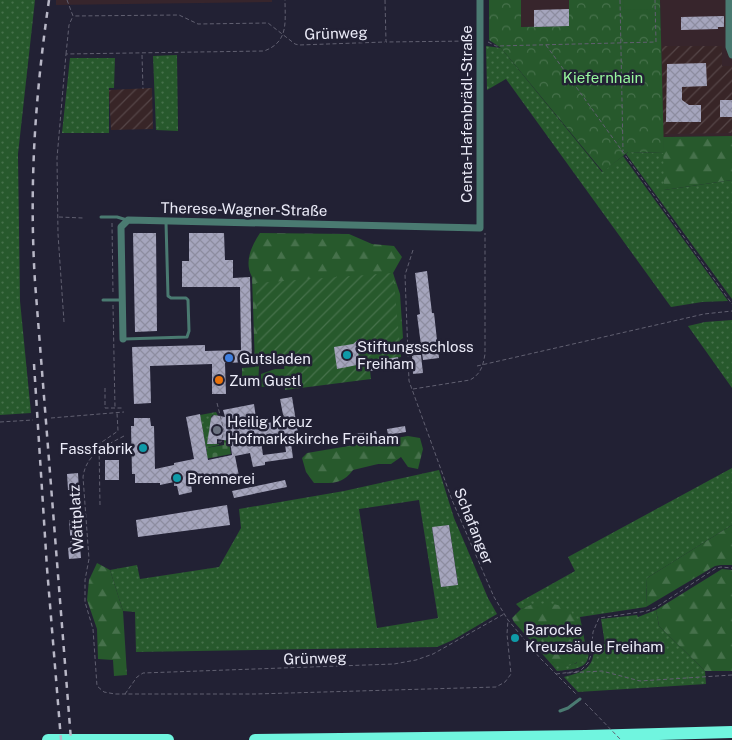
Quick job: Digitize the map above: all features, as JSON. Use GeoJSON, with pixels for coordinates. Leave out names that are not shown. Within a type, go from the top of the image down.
{"type":"FeatureCollection","features":[{"type":"Feature","properties":{"kind":"highway"},"geometry":{"type":"LineString","coordinates":[[255,740],[586,736],[732,732]]}},
{"type":"Feature","properties":{"kind":"highway"},"geometry":{"type":"LineString","coordinates":[[48,740],[168,740]]}},
{"type":"Feature","properties":{"kind":"street","name":"Centa-Hafenbrädl-Straße"},"geometry":{"type":"LineString","coordinates":[[480,0],[480,228]]}},
{"type":"Feature","properties":{"kind":"street"},"geometry":{"type":"LineString","coordinates":[[729,0],[729,47],[732,55]]}},
{"type":"Feature","properties":{"kind":"street"},"geometry":{"type":"LineString","coordinates":[[123,339],[121,226],[128,220]]}},
{"type":"Feature","properties":{"kind":"street","name":"Therese-Wagner-Straße"},"geometry":{"type":"LineString","coordinates":[[128,220],[480,228]]}},
{"type":"Feature","properties":{"kind":"lane"},"geometry":{"type":"LineString","coordinates":[[101,218],[112,217],[128,220]]}},
{"type":"Feature","properties":{"kind":"lane"},"geometry":{"type":"LineString","coordinates":[[123,339],[187,337],[189,331],[188,300],[186,298],[171,298],[168,296],[166,221]]}},
{"type":"Feature","properties":{"kind":"lane"},"geometry":{"type":"LineString","coordinates":[[103,300],[123,300]]}},
{"type":"Feature","properties":{"kind":"lane"},"geometry":{"type":"LineString","coordinates":[[560,711],[568,708],[580,699]]}},
{"type":"Feature","properties":{"kind":"path"},"geometry":{"type":"LineString","coordinates":[[64,322],[58,217],[57,158],[69,25],[73,16],[68,0]]}},
{"type":"Feature","properties":{"kind":"path"},"geometry":{"type":"LineString","coordinates":[[66,54],[260,51],[274,47],[283,35],[285,0]]}},
{"type":"Feature","properties":{"kind":"path"},"geometry":{"type":"LineString","coordinates":[[385,0],[386,42]]}},
{"type":"Feature","properties":{"kind":"path"},"geometry":{"type":"LineString","coordinates":[[620,0],[623,152]]}},
{"type":"Feature","properties":{"kind":"path","name":"Grünweg"},"geometry":{"type":"LineString","coordinates":[[73,16],[179,14],[198,24],[268,23],[294,44],[299,45],[484,40],[496,46],[621,43],[656,42],[655,0]]}},
{"type":"Feature","properties":{"kind":"path"},"geometry":{"type":"LineString","coordinates":[[545,44],[732,304]]}},
{"type":"Feature","properties":{"kind":"path"},"geometry":{"type":"LineString","coordinates":[[142,53],[142,89]]}},
{"type":"Feature","properties":{"kind":"path"},"geometry":{"type":"LineString","coordinates":[[58,217],[84,218]]}},
{"type":"Feature","properties":{"kind":"path"},"geometry":{"type":"LineString","coordinates":[[112,217],[115,408]]}},
{"type":"Feature","properties":{"kind":"path","name":"Schafanger"},"geometry":{"type":"LineString","coordinates":[[413,250],[405,276],[409,381],[477,561],[494,597],[508,620],[555,674],[621,740]]}},
{"type":"Feature","properties":{"kind":"path"},"geometry":{"type":"LineString","coordinates":[[477,366],[704,314],[732,311]]}},
{"type":"Feature","properties":{"kind":"path"},"geometry":{"type":"LineString","coordinates":[[412,389],[470,380],[478,376],[484,364]]}},
{"type":"Feature","properties":{"kind":"path"},"geometry":{"type":"LineString","coordinates":[[104,388],[105,408],[124,408]]}},
{"type":"Feature","properties":{"kind":"path"},"geometry":{"type":"LineString","coordinates":[[217,402],[224,431],[221,442],[218,442]]}},
{"type":"Feature","properties":{"kind":"path"},"geometry":{"type":"LineString","coordinates":[[51,418],[124,412]]}},
{"type":"Feature","properties":{"kind":"path"},"geometry":{"type":"LineString","coordinates":[[100,505],[99,444],[118,431],[117,413]]}},
{"type":"Feature","properties":{"kind":"path"},"geometry":{"type":"LineString","coordinates":[[0,422],[33,420]]}},
{"type":"Feature","properties":{"kind":"path","name":"Wattplatz"},"geometry":{"type":"LineString","coordinates":[[124,436],[88,460],[84,468],[83,477],[89,559],[85,580],[85,602],[93,630],[97,686],[104,692],[124,694],[255,694],[496,687],[505,682],[511,674],[508,620]]}},
{"type":"Feature","properties":{"kind":"path"},"geometry":{"type":"LineString","coordinates":[[555,674],[580,671],[588,664],[592,655],[593,632],[599,618],[647,611],[655,608],[716,568],[732,568]]}},
{"type":"Feature","properties":{"kind":"path","name":"Grünweg"},"geometry":{"type":"LineString","coordinates":[[124,694],[137,677],[143,673],[376,666],[416,660],[433,654],[504,614]]}},
{"type":"Feature","properties":{"kind":"path"},"geometry":{"type":"LineString","coordinates":[[555,674],[602,671],[640,681],[732,675]]}},
{"type":"Feature","properties":{"kind":"shaded area"},"geometry":{"type":"Polygon","coordinates":[[[56,0],[272,0],[272,2],[56,5],[56,0]]]}},
{"type":"Feature","properties":{"kind":"shaded area"},"geometry":{"type":"Polygon","coordinates":[[[521,0],[569,0],[569,26],[521,27],[521,0]]]}},
{"type":"Feature","properties":{"kind":"shaded area"},"geometry":{"type":"Polygon","coordinates":[[[660,0],[732,0],[732,136],[663,137],[660,0]]]}},
{"type":"Feature","properties":{"kind":"shaded area"},"geometry":{"type":"Polygon","coordinates":[[[662,46],[722,46],[722,66],[732,66],[732,133],[663,134],[662,46]]]}},
{"type":"Feature","properties":{"kind":"shaded area"},"geometry":{"type":"Polygon","coordinates":[[[152,88],[153,129],[111,130],[109,90],[152,88]]]}},
{"type":"Feature","properties":{"kind":"green space"},"geometry":{"type":"Polygon","coordinates":[[[0,0],[35,0],[18,154],[20,301],[31,413],[0,415],[0,0]]]}},
{"type":"Feature","properties":{"kind":"green space","name":"Kiefernhain"},"geometry":{"type":"Polygon","coordinates":[[[489,0],[521,0],[521,27],[569,26],[569,0],[660,0],[664,153],[628,152],[603,172],[501,48],[489,40],[489,0]]]}},
{"type":"Feature","properties":{"kind":"green space"},"geometry":{"type":"Polygon","coordinates":[[[623,0],[651,0],[651,9],[624,10],[623,0]]]}},
{"type":"Feature","properties":{"kind":"green space"},"geometry":{"type":"Polygon","coordinates":[[[486,46],[501,48],[602,172],[623,156],[728,301],[702,302],[671,307],[506,79],[487,90],[486,46]]]}},
{"type":"Feature","properties":{"kind":"green space"},"geometry":{"type":"Polygon","coordinates":[[[177,55],[178,131],[156,130],[153,56],[177,55]]]}},
{"type":"Feature","properties":{"kind":"green space"},"geometry":{"type":"Polygon","coordinates":[[[70,58],[115,58],[114,88],[109,88],[109,133],[62,133],[70,58]]]}},
{"type":"Feature","properties":{"kind":"green space"},"geometry":{"type":"Polygon","coordinates":[[[732,136],[732,180],[664,190],[663,137],[732,136]]]}},
{"type":"Feature","properties":{"kind":"green space"},"geometry":{"type":"Polygon","coordinates":[[[628,152],[664,153],[664,190],[732,180],[732,299],[626,154],[628,152]]]}},
{"type":"Feature","properties":{"kind":"green space"},"geometry":{"type":"Polygon","coordinates":[[[260,233],[349,234],[372,244],[394,246],[402,257],[393,273],[400,294],[403,338],[387,350],[259,366],[258,386],[242,387],[242,368],[255,367],[252,277],[249,260],[251,249],[260,233]]]}},
{"type":"Feature","properties":{"kind":"green space"},"geometry":{"type":"Polygon","coordinates":[[[393,273],[401,357],[369,362],[371,379],[285,390],[284,361],[258,364],[256,283],[393,273]]]}},
{"type":"Feature","properties":{"kind":"green space"},"geometry":{"type":"Polygon","coordinates":[[[732,320],[732,388],[688,326],[705,322],[732,320]]]}},
{"type":"Feature","properties":{"kind":"green space"},"geometry":{"type":"Polygon","coordinates":[[[275,369],[285,369],[285,385],[261,387],[261,374],[275,369]]]}},
{"type":"Feature","properties":{"kind":"green space"},"geometry":{"type":"Polygon","coordinates":[[[216,412],[218,416],[213,415],[211,417],[209,444],[219,445],[206,448],[200,415],[216,412]]]}},
{"type":"Feature","properties":{"kind":"green space"},"geometry":{"type":"Polygon","coordinates":[[[408,436],[420,438],[423,449],[418,469],[408,467],[401,457],[391,464],[378,464],[353,470],[341,481],[314,483],[306,472],[302,458],[307,453],[408,436]]]}},
{"type":"Feature","properties":{"kind":"green space"},"geometry":{"type":"Polygon","coordinates":[[[228,437],[231,454],[205,459],[204,453],[207,452],[206,448],[224,445],[224,438],[228,437]]]}},
{"type":"Feature","properties":{"kind":"green space"},"geometry":{"type":"Polygon","coordinates":[[[732,468],[732,525],[647,578],[646,607],[580,617],[586,648],[588,648],[587,661],[575,669],[557,671],[553,666],[577,663],[534,604],[521,609],[516,604],[575,571],[568,557],[732,468]]]}},
{"type":"Feature","properties":{"kind":"green space"},"geometry":{"type":"Polygon","coordinates":[[[439,470],[454,518],[488,598],[497,614],[453,640],[437,647],[136,652],[135,612],[123,611],[110,570],[137,565],[140,579],[219,567],[241,528],[239,509],[344,491],[439,470]],[[419,500],[359,509],[377,628],[438,618],[419,500]],[[449,525],[432,528],[441,587],[458,584],[449,525]]]}},
{"type":"Feature","properties":{"kind":"green space"},"geometry":{"type":"Polygon","coordinates":[[[732,525],[732,565],[715,566],[646,607],[647,578],[732,525]]]}},
{"type":"Feature","properties":{"kind":"green space"},"geometry":{"type":"Polygon","coordinates":[[[97,563],[110,570],[123,611],[127,675],[114,676],[113,660],[98,659],[97,629],[87,600],[89,580],[97,563]]]}},
{"type":"Feature","properties":{"kind":"green space"},"geometry":{"type":"Polygon","coordinates":[[[722,569],[732,570],[732,671],[705,671],[659,626],[656,610],[722,569]]]}},
{"type":"Feature","properties":{"kind":"green space"},"geometry":{"type":"Polygon","coordinates":[[[533,604],[558,605],[567,609],[574,616],[580,646],[580,653],[576,663],[568,666],[553,666],[514,622],[512,618],[521,609],[533,604]]]}},
{"type":"Feature","properties":{"kind":"green space"},"geometry":{"type":"Polygon","coordinates":[[[656,610],[659,626],[705,671],[706,684],[578,692],[564,677],[582,671],[590,665],[594,647],[605,644],[601,619],[637,615],[638,617],[656,610]]]}},
{"type":"Feature","properties":{"kind":"building"},"geometry":{"type":"Polygon","coordinates":[[[569,9],[569,26],[534,27],[534,10],[569,9]]]}},
{"type":"Feature","properties":{"kind":"building"},"geometry":{"type":"Polygon","coordinates":[[[724,16],[724,27],[718,27],[718,29],[681,30],[681,17],[724,16]]]}},
{"type":"Feature","properties":{"kind":"building"},"geometry":{"type":"Polygon","coordinates":[[[706,63],[707,86],[682,87],[682,100],[689,105],[701,105],[701,122],[666,122],[667,64],[706,63]]]}},
{"type":"Feature","properties":{"kind":"building"},"geometry":{"type":"Polygon","coordinates":[[[720,100],[732,100],[732,117],[720,117],[720,100]]]}},
{"type":"Feature","properties":{"kind":"building"},"geometry":{"type":"Polygon","coordinates":[[[133,233],[156,233],[157,331],[135,332],[133,233]]]}},
{"type":"Feature","properties":{"kind":"building"},"geometry":{"type":"Polygon","coordinates":[[[189,233],[224,233],[225,260],[233,260],[233,278],[250,277],[252,362],[225,363],[226,394],[212,394],[212,364],[150,366],[151,403],[134,404],[132,347],[205,345],[205,351],[241,350],[240,287],[182,287],[182,261],[189,261],[189,233]]]}},
{"type":"Feature","properties":{"kind":"building"},"geometry":{"type":"Polygon","coordinates":[[[427,271],[439,358],[423,360],[417,315],[420,314],[415,273],[427,271]]]}},
{"type":"Feature","properties":{"kind":"building","name":"Stiftungsschloss Freiham"},"geometry":{"type":"Polygon","coordinates":[[[359,339],[357,347],[360,363],[337,369],[334,347],[353,344],[359,339]]]}},
{"type":"Feature","properties":{"kind":"building"},"geometry":{"type":"Polygon","coordinates":[[[412,355],[421,355],[423,373],[413,374],[412,355]]]}},
{"type":"Feature","properties":{"kind":"building"},"geometry":{"type":"Polygon","coordinates":[[[398,357],[399,366],[370,371],[368,362],[398,357]]]}},
{"type":"Feature","properties":{"kind":"building"},"geometry":{"type":"Polygon","coordinates":[[[292,397],[298,433],[290,435],[293,458],[265,462],[265,465],[253,467],[250,453],[235,456],[239,476],[208,483],[206,476],[193,479],[193,483],[191,483],[192,492],[179,495],[174,482],[160,485],[160,483],[135,483],[135,474],[132,474],[131,426],[134,426],[134,418],[150,418],[151,426],[154,426],[155,469],[194,459],[186,417],[200,414],[208,460],[232,455],[230,441],[217,439],[217,444],[207,444],[211,418],[214,415],[225,417],[223,410],[254,404],[257,425],[284,420],[280,399],[292,397]],[[284,436],[261,441],[263,455],[286,452],[284,436]]]}},
{"type":"Feature","properties":{"kind":"building"},"geometry":{"type":"Polygon","coordinates":[[[405,426],[406,432],[388,435],[387,429],[405,426]]]}},
{"type":"Feature","properties":{"kind":"building"},"geometry":{"type":"Polygon","coordinates":[[[376,431],[377,436],[349,441],[348,435],[376,431]]]}},
{"type":"Feature","properties":{"kind":"building"},"geometry":{"type":"Polygon","coordinates":[[[105,460],[119,460],[119,480],[105,480],[105,460]]]}},
{"type":"Feature","properties":{"kind":"building"},"geometry":{"type":"Polygon","coordinates":[[[78,473],[79,490],[68,490],[67,474],[78,473]]]}},
{"type":"Feature","properties":{"kind":"building"},"geometry":{"type":"Polygon","coordinates":[[[285,480],[287,487],[234,498],[232,491],[285,480]]]}},
{"type":"Feature","properties":{"kind":"building"},"geometry":{"type":"Polygon","coordinates":[[[227,505],[230,525],[138,537],[136,520],[227,505]]]}},
{"type":"Feature","properties":{"kind":"building"},"geometry":{"type":"Polygon","coordinates":[[[69,520],[75,520],[81,558],[69,559],[68,548],[71,547],[69,520]]]}},
{"type":"Feature","properties":{"kind":"building"},"geometry":{"type":"Polygon","coordinates":[[[449,525],[458,585],[441,587],[432,527],[449,525]]]}},
{"type":"Feature","properties":{"kind":"railway"},"geometry":{"type":"LineString","coordinates":[[49,0],[34,141],[33,246],[71,740]]}},
{"type":"Feature","properties":{"kind":"railway"},"geometry":{"type":"LineString","coordinates":[[34,364],[47,568],[61,740]]}},
{"type":"Feature","properties":{"kind":"place","name":"Stiftungsschloss Freiham"},"geometry":{"type":"Point","coordinates":[347,355]}},
{"type":"Feature","properties":{"kind":"place","name":"Gutsladen"},"geometry":{"type":"Point","coordinates":[229,358]}},
{"type":"Feature","properties":{"kind":"place","name":"Zum Gustl"},"geometry":{"type":"Point","coordinates":[219,380]}},
{"type":"Feature","properties":{"kind":"place","name":"Heilig Kreuz Hofmarkskirche Freiham"},"geometry":{"type":"Point","coordinates":[217,430]}},
{"type":"Feature","properties":{"kind":"place","name":"Fassfabrik"},"geometry":{"type":"Point","coordinates":[143,448]}},
{"type":"Feature","properties":{"kind":"place","name":"Brennerei"},"geometry":{"type":"Point","coordinates":[177,478]}},
{"type":"Feature","properties":{"kind":"place","name":"Barocke Kreuzsäule Freiham"},"geometry":{"type":"Point","coordinates":[515,638]}}]}
